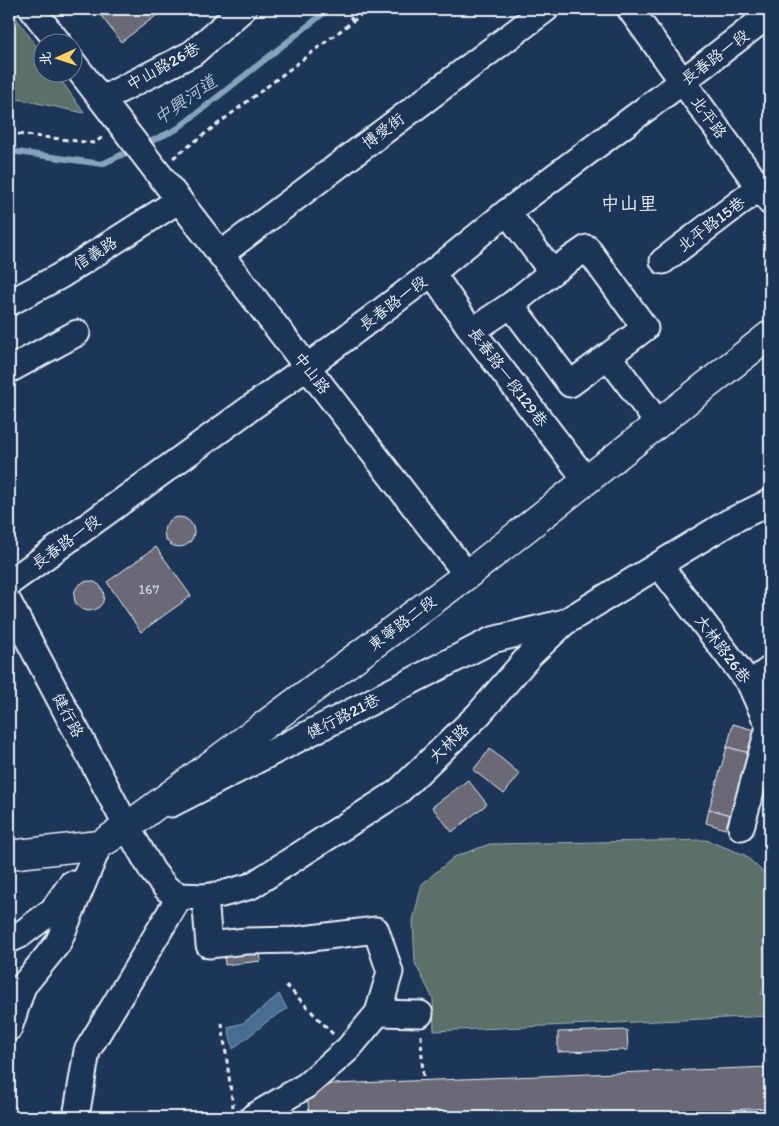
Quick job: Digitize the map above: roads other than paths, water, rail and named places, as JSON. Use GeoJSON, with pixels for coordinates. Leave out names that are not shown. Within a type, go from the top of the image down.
{"type":"FeatureCollection","features":[{"type":"Feature","properties":{"kind":"main road","name":"東寧路二段"},"geometry":{"type":"LineString","coordinates":[[9,855],[98,845],[127,827],[467,575],[770,335]]}},
{"type":"Feature","properties":{"kind":"street"},"geometry":{"type":"LineString","coordinates":[[32,9],[50,32]]}},
{"type":"Feature","properties":{"kind":"street","name":"中山路26巷"},"geometry":{"type":"LineString","coordinates":[[102,99],[193,53],[243,9]]}},
{"type":"Feature","properties":{"kind":"street","name":"博愛街"},"geometry":{"type":"LineString","coordinates":[[220,254],[546,9]]}},
{"type":"Feature","properties":{"kind":"street","name":"北平路"},"geometry":{"type":"LineString","coordinates":[[630,9],[765,195]]}},
{"type":"Feature","properties":{"kind":"street","name":"長春路一段"},"geometry":{"type":"LineString","coordinates":[[9,583],[307,367],[432,273],[507,212],[770,14]]}},
{"type":"Feature","properties":{"kind":"street"},"geometry":{"type":"LineString","coordinates":[[82,74],[102,99]]}},
{"type":"Feature","properties":{"kind":"street","name":"中山路"},"geometry":{"type":"LineString","coordinates":[[102,99],[467,575]]}},
{"type":"Feature","properties":{"kind":"street","name":"北平路15巷"},"geometry":{"type":"LineString","coordinates":[[663,260],[765,195]]}},
{"type":"Feature","properties":{"kind":"street","name":"信義路"},"geometry":{"type":"LineString","coordinates":[[9,303],[60,276],[179,200]]}},
{"type":"Feature","properties":{"kind":"street"},"geometry":{"type":"LineString","coordinates":[[507,212],[552,272]]}},
{"type":"Feature","properties":{"kind":"street"},"geometry":{"type":"LineString","coordinates":[[472,331],[511,305],[552,272],[587,248],[645,328],[570,384],[511,305]]}},
{"type":"Feature","properties":{"kind":"street","name":"長春路一段129巷"},"geometry":{"type":"LineString","coordinates":[[432,273],[472,331],[586,480]]}},
{"type":"Feature","properties":{"kind":"street"},"geometry":{"type":"LineString","coordinates":[[9,370],[77,333]]}},
{"type":"Feature","properties":{"kind":"street"},"geometry":{"type":"LineString","coordinates":[[608,356],[658,424]]}},
{"type":"Feature","properties":{"kind":"street","name":"大林路"},"geometry":{"type":"LineString","coordinates":[[180,896],[222,894],[250,886],[398,792],[478,715],[530,655],[565,622],[729,522],[770,502]]}},
{"type":"Feature","properties":{"kind":"street","name":"大林路26巷"},"geometry":{"type":"LineString","coordinates":[[659,565],[760,686],[769,727],[763,776],[741,827]]}},
{"type":"Feature","properties":{"kind":"street","name":"健行路"},"geometry":{"type":"LineString","coordinates":[[9,603],[127,827]]}},
{"type":"Feature","properties":{"kind":"street","name":"健行路21巷"},"geometry":{"type":"LineString","coordinates":[[127,827],[492,640],[565,622]]}},
{"type":"Feature","properties":{"kind":"street"},"geometry":{"type":"LineString","coordinates":[[760,686],[770,669]]}},
{"type":"Feature","properties":{"kind":"street"},"geometry":{"type":"LineString","coordinates":[[76,1117],[87,1051],[180,896],[167,889],[153,872],[127,827]]}},
{"type":"Feature","properties":{"kind":"street"},"geometry":{"type":"LineString","coordinates":[[9,940],[20,935],[53,910],[98,845]]}},
{"type":"Feature","properties":{"kind":"street"},"geometry":{"type":"LineString","coordinates":[[9,1028],[23,986],[58,943],[98,845]]}},
{"type":"Feature","properties":{"kind":"street"},"geometry":{"type":"LineString","coordinates":[[206,896],[209,945],[246,941],[295,940],[376,930],[390,972],[378,1013],[348,1048],[307,1085],[243,1112]]}},
{"type":"Feature","properties":{"kind":"street"},"geometry":{"type":"LineString","coordinates":[[378,1013],[420,1014]]}},
{"type":"Feature","properties":{"kind":"water"},"geometry":{"type":"Polygon","coordinates":[[[279,994],[287,1009],[269,1020],[233,1049],[228,1027],[243,1023],[279,994]]]}},
{"type":"Feature","properties":{"kind":"waterway","name":"中興河道"},"geometry":{"type":"LineString","coordinates":[[143,145],[177,129],[329,9]]}},
{"type":"Feature","properties":{"kind":"waterway","name":"中興河道"},"geometry":{"type":"LineString","coordinates":[[9,151],[102,164],[134,149]]}},
{"type":"Feature","properties":{"kind":"district","name":"中山里"},"geometry":{"type":"Point","coordinates":[629,203]}}]}
